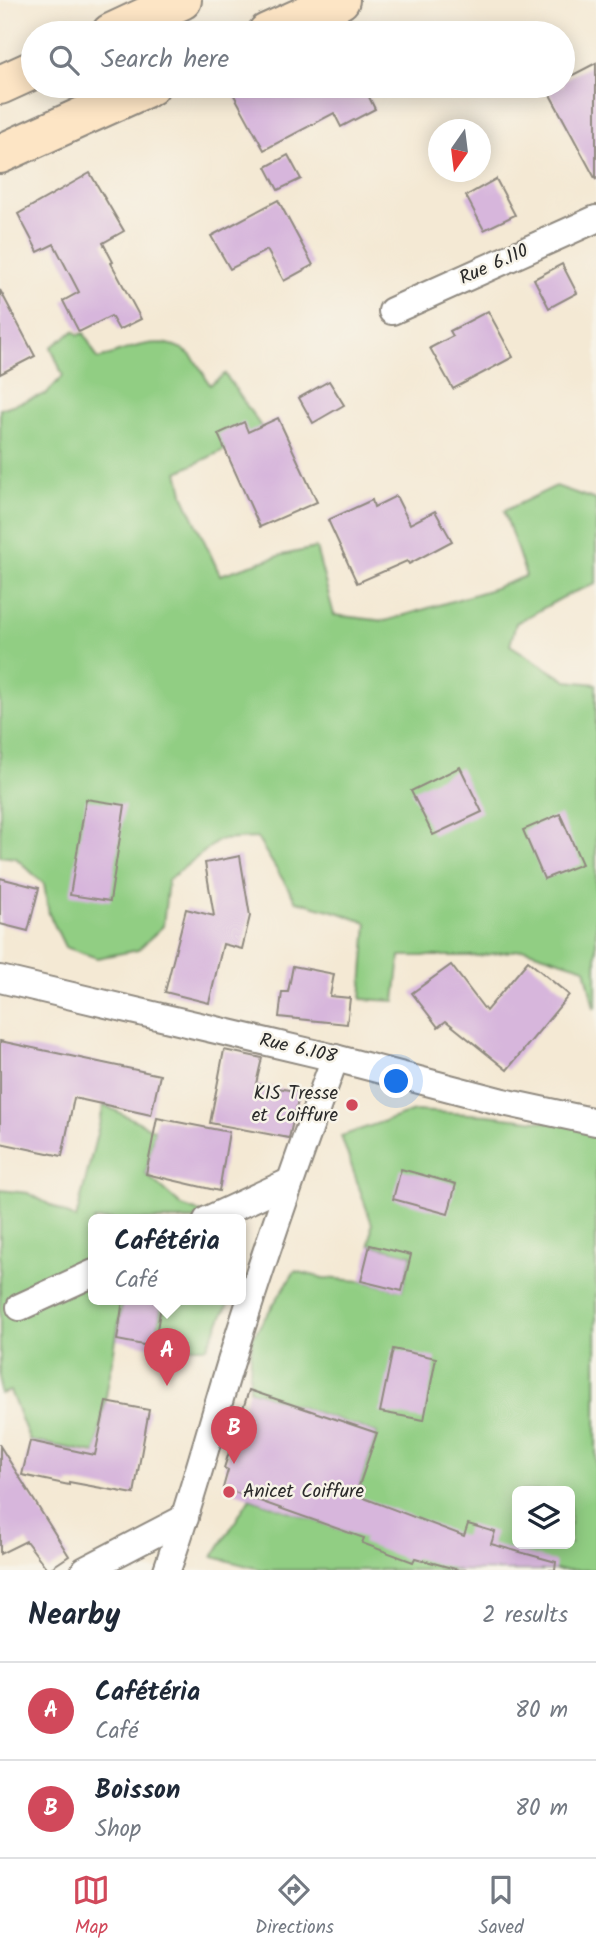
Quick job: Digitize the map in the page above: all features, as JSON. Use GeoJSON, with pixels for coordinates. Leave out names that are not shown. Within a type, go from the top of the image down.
{"type":"FeatureCollection","features":[{"type":"Feature","properties":{"kind":"street"},"geometry":{"type":"LineString","coordinates":[[137,21],[182,0]]}},
{"type":"Feature","properties":{"kind":"street"},"geometry":{"type":"LineString","coordinates":[[294,21],[340,0]]}},
{"type":"Feature","properties":{"kind":"street"},"geometry":{"type":"LineString","coordinates":[[0,85],[21,75]]}},
{"type":"Feature","properties":{"kind":"street"},"geometry":{"type":"LineString","coordinates":[[0,154],[124,98]]}},
{"type":"Feature","properties":{"kind":"street","name":"Rue 6.110"},"geometry":{"type":"LineString","coordinates":[[392,311],[596,219]]}},
{"type":"Feature","properties":{"kind":"street","name":"Rue 6.108"},"geometry":{"type":"LineString","coordinates":[[0,979],[335,1058],[503,1102],[596,1122]]}},
{"type":"Feature","properties":{"kind":"street"},"geometry":{"type":"LineString","coordinates":[[167,1570],[243,1322],[289,1182],[335,1058]]}},
{"type":"Feature","properties":{"kind":"street"},"geometry":{"type":"LineString","coordinates":[[221,1214],[289,1182]]}},
{"type":"Feature","properties":{"kind":"street"},"geometry":{"type":"LineString","coordinates":[[20,1307],[88,1275]]}},
{"type":"Feature","properties":{"kind":"street"},"geometry":{"type":"LineString","coordinates":[[85,1570],[185,1518]]}},
{"type":"Feature","properties":{"kind":"green space"},"geometry":{"type":"Polygon","coordinates":[[[74,331],[79,335],[84,333],[98,359],[144,345],[167,344],[188,353],[210,385],[225,374],[264,431],[178,472],[184,497],[220,575],[282,555],[316,548],[334,615],[385,621],[526,576],[504,511],[556,486],[596,500],[596,584],[569,594],[516,623],[510,645],[567,681],[596,684],[596,1007],[594,1008],[585,968],[525,949],[478,956],[400,956],[395,1001],[361,999],[367,923],[296,901],[257,838],[219,840],[168,880],[163,926],[138,950],[97,958],[65,947],[49,914],[44,884],[16,858],[0,856],[0,409],[46,394],[63,376],[51,347],[74,331]]]}},
{"type":"Feature","properties":{"kind":"green space"},"geometry":{"type":"Polygon","coordinates":[[[104,1105],[155,1130],[146,1174],[182,1206],[204,1214],[88,1214],[88,1305],[122,1305],[96,1453],[30,1441],[10,1391],[0,1394],[0,1190],[28,1193],[76,1219],[104,1105]]]}},
{"type":"Feature","properties":{"kind":"green space"},"geometry":{"type":"Polygon","coordinates":[[[414,1111],[487,1115],[589,1127],[596,1135],[596,1570],[263,1570],[213,1557],[250,1498],[349,1532],[360,1482],[377,1433],[249,1390],[252,1338],[295,1271],[402,1290],[411,1255],[370,1245],[372,1224],[341,1136],[414,1111]]]}},
{"type":"Feature","properties":{"kind":"green space"},"geometry":{"type":"Polygon","coordinates":[[[161,1305],[228,1305],[207,1347],[154,1347],[161,1305]]]}},
{"type":"Feature","properties":{"kind":"building"},"geometry":{"type":"Polygon","coordinates":[[[596,63],[596,180],[552,98],[575,98],[575,74],[596,63]]]}},
{"type":"Feature","properties":{"kind":"building"},"geometry":{"type":"Polygon","coordinates":[[[236,98],[370,98],[375,109],[341,127],[334,113],[264,150],[236,98]]]}},
{"type":"Feature","properties":{"kind":"building"},"geometry":{"type":"Polygon","coordinates":[[[288,155],[301,179],[278,190],[266,167],[288,155]]]}},
{"type":"Feature","properties":{"kind":"building"},"geometry":{"type":"Polygon","coordinates":[[[90,173],[124,231],[103,243],[141,319],[119,330],[111,316],[79,332],[63,301],[79,292],[54,244],[38,252],[18,214],[90,173]]]}},
{"type":"Feature","properties":{"kind":"building"},"geometry":{"type":"Polygon","coordinates":[[[496,179],[515,215],[484,230],[466,196],[496,179]]]}},
{"type":"Feature","properties":{"kind":"building"},"geometry":{"type":"Polygon","coordinates":[[[278,200],[313,265],[284,281],[267,250],[230,269],[211,236],[278,200]]]}},
{"type":"Feature","properties":{"kind":"building"},"geometry":{"type":"Polygon","coordinates":[[[562,264],[577,293],[549,308],[534,279],[562,264]]]}},
{"type":"Feature","properties":{"kind":"building"},"geometry":{"type":"Polygon","coordinates":[[[0,290],[35,356],[0,374],[0,290]]]}},
{"type":"Feature","properties":{"kind":"building"},"geometry":{"type":"Polygon","coordinates":[[[488,311],[513,357],[453,389],[430,348],[453,336],[450,331],[488,311]]]}},
{"type":"Feature","properties":{"kind":"building"},"geometry":{"type":"Polygon","coordinates":[[[329,381],[344,405],[313,423],[299,398],[329,381]]]}},
{"type":"Feature","properties":{"kind":"building"},"geometry":{"type":"Polygon","coordinates":[[[278,418],[317,502],[260,527],[218,434],[244,422],[248,432],[278,418]]]}},
{"type":"Feature","properties":{"kind":"building"},"geometry":{"type":"Polygon","coordinates":[[[396,496],[410,524],[435,511],[452,541],[409,564],[407,561],[357,583],[328,520],[372,500],[374,507],[396,496]]]}},
{"type":"Feature","properties":{"kind":"building"},"geometry":{"type":"Polygon","coordinates":[[[460,767],[482,812],[433,835],[411,791],[460,767]]]}},
{"type":"Feature","properties":{"kind":"building"},"geometry":{"type":"Polygon","coordinates":[[[86,799],[125,805],[110,901],[70,895],[86,799]]]}},
{"type":"Feature","properties":{"kind":"building"},"geometry":{"type":"Polygon","coordinates":[[[560,814],[582,864],[544,879],[523,830],[560,814]]]}},
{"type":"Feature","properties":{"kind":"building"},"geometry":{"type":"Polygon","coordinates":[[[240,856],[250,916],[242,949],[223,944],[209,1003],[165,992],[186,909],[214,916],[205,863],[240,856]]]}},
{"type":"Feature","properties":{"kind":"building"},"geometry":{"type":"Polygon","coordinates":[[[0,878],[39,888],[28,931],[0,924],[0,878]]]}},
{"type":"Feature","properties":{"kind":"building"},"geometry":{"type":"Polygon","coordinates":[[[528,961],[569,995],[507,1070],[446,1021],[438,1027],[412,993],[451,965],[486,1011],[528,961]]]}},
{"type":"Feature","properties":{"kind":"building"},"geometry":{"type":"Polygon","coordinates":[[[293,966],[334,974],[330,996],[350,998],[347,1024],[279,1017],[282,992],[288,992],[293,966]]]}},
{"type":"Feature","properties":{"kind":"building"},"geometry":{"type":"Polygon","coordinates":[[[0,1041],[160,1075],[151,1115],[74,1098],[62,1156],[0,1143],[0,1041]]]}},
{"type":"Feature","properties":{"kind":"building"},"geometry":{"type":"Polygon","coordinates":[[[224,1050],[262,1058],[256,1084],[300,1092],[289,1138],[210,1123],[224,1050]]]}},
{"type":"Feature","properties":{"kind":"building"},"geometry":{"type":"Polygon","coordinates":[[[157,1118],[229,1132],[219,1191],[146,1174],[157,1118]]]}},
{"type":"Feature","properties":{"kind":"building"},"geometry":{"type":"Polygon","coordinates":[[[401,1169],[456,1184],[448,1214],[393,1199],[401,1169]]]}},
{"type":"Feature","properties":{"kind":"building"},"geometry":{"type":"Polygon","coordinates":[[[370,1245],[411,1255],[402,1291],[361,1281],[370,1245]]]}},
{"type":"Feature","properties":{"kind":"building"},"geometry":{"type":"Polygon","coordinates":[[[122,1305],[161,1305],[154,1347],[117,1340],[122,1305]]]}},
{"type":"Feature","properties":{"kind":"building"},"geometry":{"type":"Polygon","coordinates":[[[393,1349],[436,1358],[424,1420],[380,1412],[393,1349]]]}},
{"type":"Feature","properties":{"kind":"building"},"geometry":{"type":"Polygon","coordinates":[[[249,1390],[377,1433],[359,1486],[364,1488],[361,1497],[464,1536],[468,1524],[495,1532],[491,1544],[556,1562],[555,1570],[459,1570],[415,1558],[413,1562],[362,1543],[364,1538],[223,1488],[228,1470],[224,1468],[249,1390]]]}},
{"type":"Feature","properties":{"kind":"building"},"geometry":{"type":"Polygon","coordinates":[[[106,1402],[149,1410],[134,1494],[22,1475],[30,1441],[95,1455],[106,1402]]]}},
{"type":"Feature","properties":{"kind":"building"},"geometry":{"type":"Polygon","coordinates":[[[0,1446],[69,1556],[48,1570],[26,1541],[0,1554],[0,1446]]]}},
{"type":"Feature","properties":{"kind":"place","name":"KIS Tresse et Coiffure"},"geometry":{"type":"Point","coordinates":[352,1105]}},
{"type":"Feature","properties":{"kind":"place","name":"Cafétéria"},"geometry":{"type":"Point","coordinates":[167,1386]}},
{"type":"Feature","properties":{"kind":"place","name":"Boisson"},"geometry":{"type":"Point","coordinates":[234,1464]}},
{"type":"Feature","properties":{"kind":"place","name":"Anicet Coiffure"},"geometry":{"type":"Point","coordinates":[229,1492]}}]}
